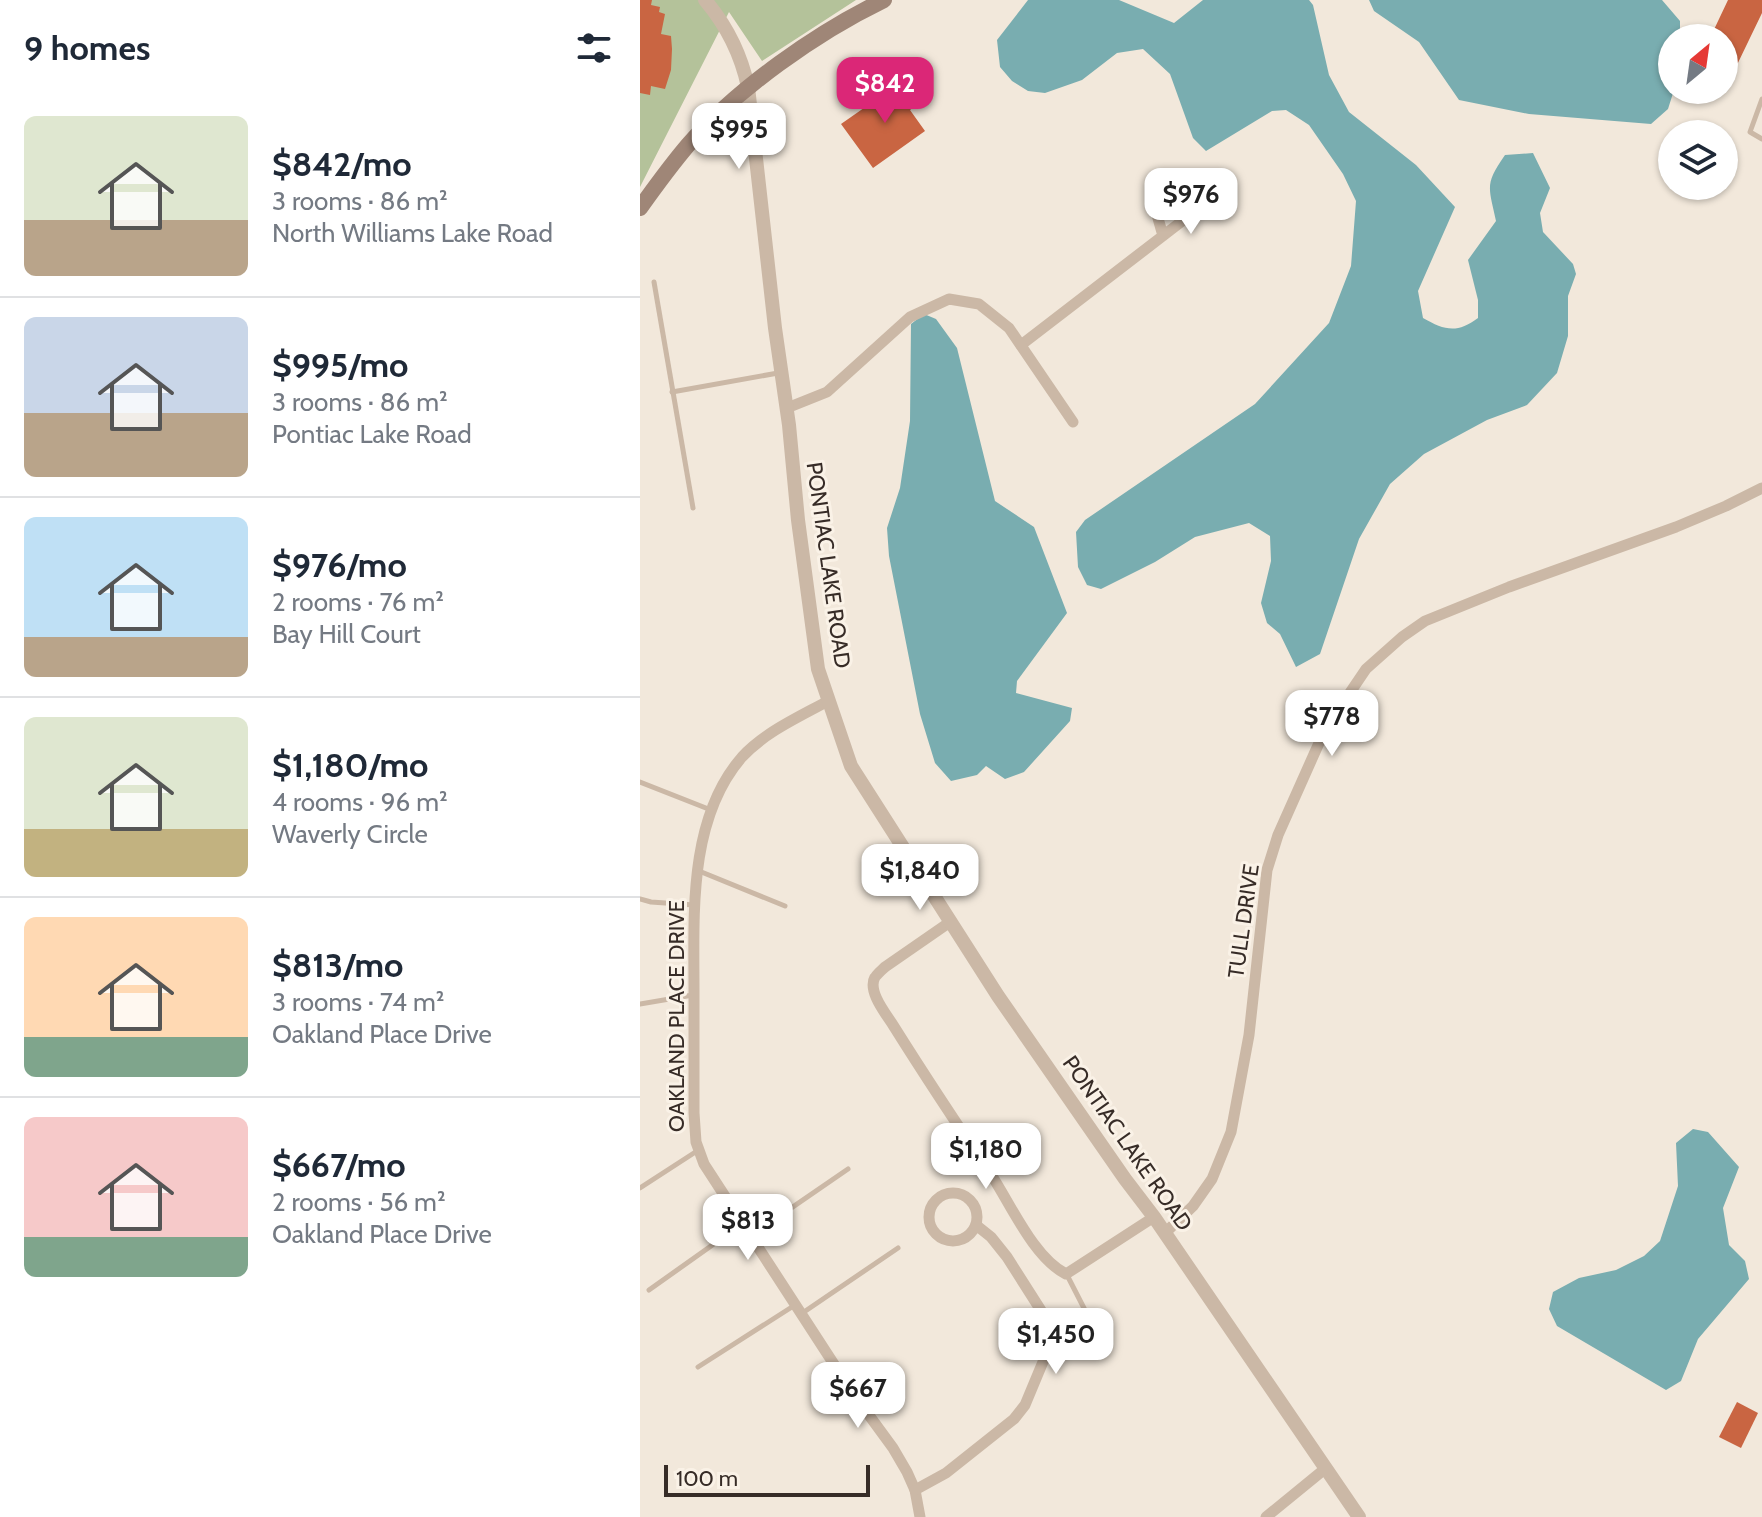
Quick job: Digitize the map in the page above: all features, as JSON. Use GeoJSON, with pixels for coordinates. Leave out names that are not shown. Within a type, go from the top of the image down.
{"type":"FeatureCollection","features":[{"type":"Feature","properties":{"kind":"main road"},"geometry":{"type":"LineString","coordinates":[[640,208],[690,143],[748,87],[818,38],[884,0]]}},
{"type":"Feature","properties":{"kind":"street","name":"PONTIAC LAKE ROAD"},"geometry":{"type":"LineString","coordinates":[[707,1],[735,45],[748,87],[818,669],[851,766],[998,996],[1359,1517]]}},
{"type":"Feature","properties":{"kind":"street"},"geometry":{"type":"LineString","coordinates":[[1021,345],[1163,236],[1190,215],[1198,192],[1190,179],[1179,175],[1157,187],[1155,193],[1163,236]]}},
{"type":"Feature","properties":{"kind":"street"},"geometry":{"type":"LineString","coordinates":[[787,408],[827,392],[910,317],[949,299],[979,304],[1009,328],[1073,422]]}},
{"type":"Feature","properties":{"kind":"street","name":"TULL DRIVE"},"geometry":{"type":"LineString","coordinates":[[1165,1233],[1193,1206],[1212,1179],[1231,1132],[1249,1035],[1267,870],[1278,835],[1319,743],[1366,669],[1425,621],[1676,527],[1762,488]]}},
{"type":"Feature","properties":{"kind":"street","name":"OAKLAND PLACE DRIVE"},"geometry":{"type":"LineString","coordinates":[[828,701],[768,735],[743,756],[728,777],[705,831],[695,905],[694,1113],[698,1151],[719,1190],[852,1392],[893,1448],[915,1490],[920,1517]]}},
{"type":"Feature","properties":{"kind":"street"},"geometry":{"type":"LineString","coordinates":[[950,922],[885,967],[875,976],[873,986],[878,1000],[1022,1225],[1048,1261],[1066,1274],[1154,1217]]}},
{"type":"Feature","properties":{"kind":"street"},"geometry":{"type":"LineString","coordinates":[[948,1193],[964,1195],[975,1208],[976,1225],[965,1238],[948,1241],[934,1232],[928,1216],[930,1208],[934,1201],[948,1193]]}},
{"type":"Feature","properties":{"kind":"street"},"geometry":{"type":"LineString","coordinates":[[915,1490],[946,1473],[1014,1419],[1025,1405],[1045,1357],[1048,1332],[1042,1312],[1007,1257],[991,1237],[976,1225]]}},
{"type":"Feature","properties":{"kind":"street"},"geometry":{"type":"LineString","coordinates":[[1266,1517],[1326,1468]]}},
{"type":"Feature","properties":{"kind":"lane"},"geometry":{"type":"LineString","coordinates":[[1762,99],[1750,132],[1762,139]]}},
{"type":"Feature","properties":{"kind":"lane"},"geometry":{"type":"LineString","coordinates":[[654,282],[693,508]]}},
{"type":"Feature","properties":{"kind":"lane"},"geometry":{"type":"LineString","coordinates":[[672,392],[780,373]]}},
{"type":"Feature","properties":{"kind":"lane"},"geometry":{"type":"LineString","coordinates":[[640,782],[712,810]]}},
{"type":"Feature","properties":{"kind":"lane"},"geometry":{"type":"LineString","coordinates":[[698,870],[785,906]]}},
{"type":"Feature","properties":{"kind":"lane"},"geometry":{"type":"LineString","coordinates":[[640,899],[695,905]]}},
{"type":"Feature","properties":{"kind":"lane"},"geometry":{"type":"LineString","coordinates":[[640,1004],[694,995]]}},
{"type":"Feature","properties":{"kind":"lane"},"geometry":{"type":"LineString","coordinates":[[640,1188],[698,1151]]}},
{"type":"Feature","properties":{"kind":"lane"},"geometry":{"type":"LineString","coordinates":[[751,1235],[848,1169]]}},
{"type":"Feature","properties":{"kind":"lane"},"geometry":{"type":"LineString","coordinates":[[649,1290],[743,1224]]}},
{"type":"Feature","properties":{"kind":"lane"},"geometry":{"type":"LineString","coordinates":[[698,1367],[898,1248]]}},
{"type":"Feature","properties":{"kind":"lane"},"geometry":{"type":"LineString","coordinates":[[1066,1274],[1088,1316]]}},
{"type":"Feature","properties":{"kind":"green space"},"geometry":{"type":"Polygon","coordinates":[[[640,0],[856,0],[762,61],[729,12],[640,187],[640,0]]]}},
{"type":"Feature","properties":{"kind":"water"},"geometry":{"type":"Polygon","coordinates":[[[1028,0],[1119,0],[1174,23],[1203,0],[1309,0],[1313,5],[1329,75],[1349,112],[1416,165],[1455,207],[1418,291],[1423,318],[1438,325],[1457,328],[1478,318],[1478,300],[1468,260],[1496,221],[1490,186],[1505,155],[1533,153],[1550,188],[1540,213],[1543,232],[1573,264],[1576,274],[1568,296],[1568,336],[1557,373],[1527,405],[1487,420],[1424,454],[1390,484],[1359,539],[1320,654],[1296,667],[1280,634],[1267,623],[1261,603],[1271,561],[1270,536],[1249,523],[1195,537],[1155,562],[1101,589],[1087,585],[1078,567],[1076,532],[1085,520],[1255,404],[1329,323],[1351,266],[1356,201],[1343,174],[1309,125],[1286,110],[1272,111],[1206,151],[1193,138],[1170,74],[1143,49],[1117,53],[1082,80],[1045,93],[1028,91],[1012,81],[1000,67],[997,40],[1028,0]]]}},
{"type":"Feature","properties":{"kind":"water"},"geometry":{"type":"Polygon","coordinates":[[[1369,0],[1662,0],[1680,21],[1680,24],[1658,24],[1658,104],[1670,104],[1668,109],[1651,124],[1529,114],[1459,100],[1419,42],[1374,11],[1369,0]]]}},
{"type":"Feature","properties":{"kind":"water"},"geometry":{"type":"Polygon","coordinates":[[[924,314],[936,319],[957,348],[995,501],[1034,527],[1067,613],[1017,681],[1016,693],[1072,708],[1070,721],[1024,772],[1005,779],[986,766],[977,775],[951,781],[935,763],[920,714],[889,556],[887,528],[900,488],[910,421],[911,324],[924,314]]]}},
{"type":"Feature","properties":{"kind":"water"},"geometry":{"type":"Polygon","coordinates":[[[1693,1129],[1708,1132],[1739,1167],[1723,1208],[1729,1245],[1745,1261],[1749,1279],[1698,1339],[1681,1381],[1666,1390],[1557,1326],[1549,1309],[1553,1292],[1579,1278],[1616,1270],[1644,1256],[1660,1241],[1678,1186],[1676,1143],[1693,1129]]]}},
{"type":"Feature","properties":{"kind":"building"},"geometry":{"type":"Polygon","coordinates":[[[640,0],[652,0],[651,5],[660,7],[659,12],[665,14],[661,34],[671,36],[671,70],[665,89],[651,86],[650,95],[640,93],[640,0]]]}},
{"type":"Feature","properties":{"kind":"building"},"geometry":{"type":"Polygon","coordinates":[[[1728,0],[1762,0],[1762,13],[1738,63],[1738,24],[1717,24],[1728,0]]]}},
{"type":"Feature","properties":{"kind":"building"},"geometry":{"type":"Polygon","coordinates":[[[911,84],[923,100],[910,110],[925,131],[873,168],[841,124],[894,87],[898,93],[911,84]]]}},
{"type":"Feature","properties":{"kind":"building"},"geometry":{"type":"Polygon","coordinates":[[[1737,1402],[1758,1413],[1741,1448],[1719,1437],[1737,1402]]]}}]}
